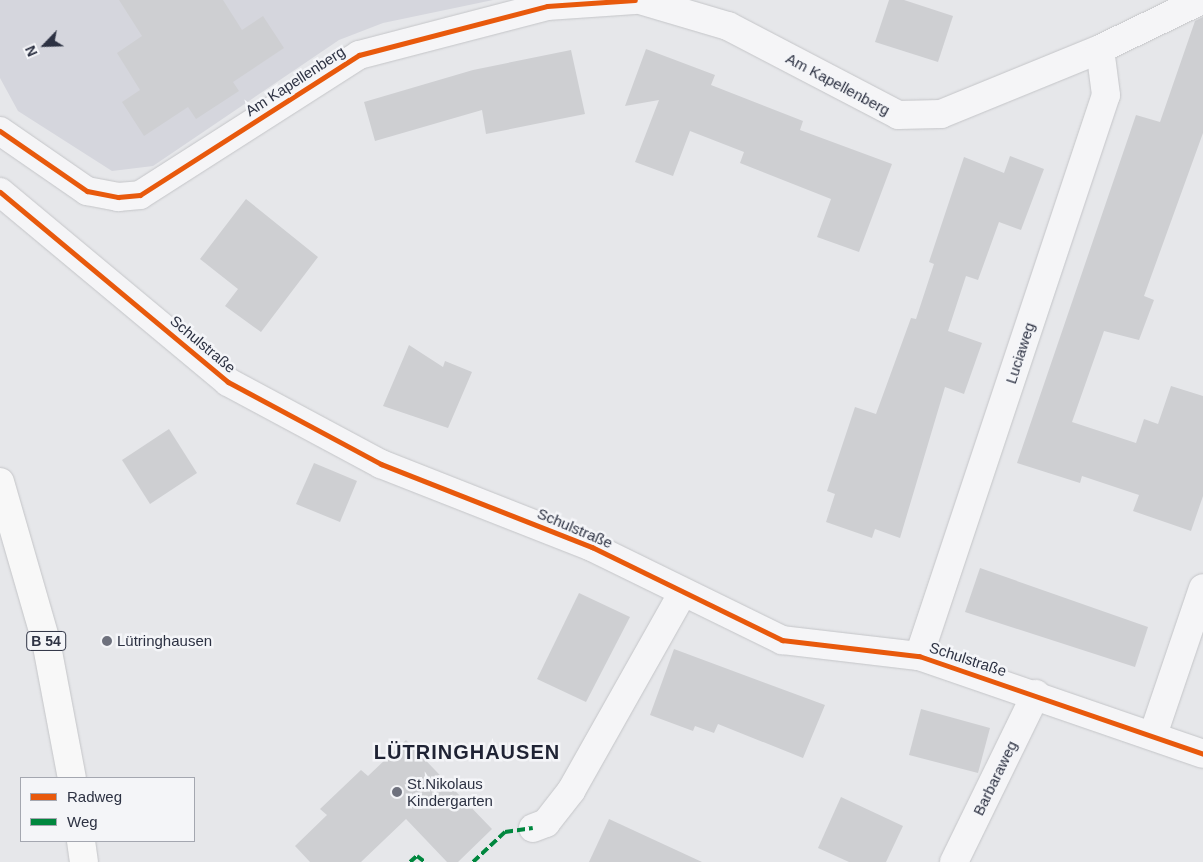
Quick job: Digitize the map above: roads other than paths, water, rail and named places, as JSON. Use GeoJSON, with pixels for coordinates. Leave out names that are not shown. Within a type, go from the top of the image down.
{"type":"FeatureCollection","features":[{"type":"Feature","properties":{"kind":"main road","name":"B 54"},"geometry":{"type":"LineString","coordinates":[[0,482],[46,641],[72,777]]}},
{"type":"Feature","properties":{"kind":"main road"},"geometry":{"type":"LineString","coordinates":[[81,842],[84,862]]}},
{"type":"Feature","properties":{"kind":"street","name":"Am Kapellenberg"},"geometry":{"type":"LineString","coordinates":[[0,131],[88,191],[118,197],[140,195],[359,56],[548,3],[635,0]]}},
{"type":"Feature","properties":{"kind":"street","name":"Am Kapellenberg"},"geometry":{"type":"LineString","coordinates":[[640,0],[728,26],[898,115],[941,114],[1100,49],[1202,0]]}},
{"type":"Feature","properties":{"kind":"street","name":"Luciaweg"},"geometry":{"type":"LineString","coordinates":[[919,656],[1106,95],[1100,49]]}},
{"type":"Feature","properties":{"kind":"street","name":"Schulstraße"},"geometry":{"type":"LineString","coordinates":[[0,192],[228,382],[381,464],[592,547],[782,640],[919,656],[1036,694],[1203,754]]}},
{"type":"Feature","properties":{"kind":"street"},"geometry":{"type":"LineString","coordinates":[[1153,735],[1203,588]]}},
{"type":"Feature","properties":{"kind":"street"},"geometry":{"type":"LineString","coordinates":[[533,828],[546,823],[571,792],[684,592]]}},
{"type":"Feature","properties":{"kind":"street","name":"Barbaraweg"},"geometry":{"type":"LineString","coordinates":[[954,862],[1036,694]]}},
{"type":"Feature","properties":{"kind":"place","name":"Lütringhausen"},"geometry":{"type":"Point","coordinates":[107,641]}},
{"type":"Feature","properties":{"kind":"place","name":"St.Nikolaus Kindergarten"},"geometry":{"type":"Point","coordinates":[397,792]}},
{"type":"Feature","properties":{"kind":"district","name":"LÜTRINGHAUSEN"},"geometry":{"type":"Point","coordinates":[467,752]}}]}
